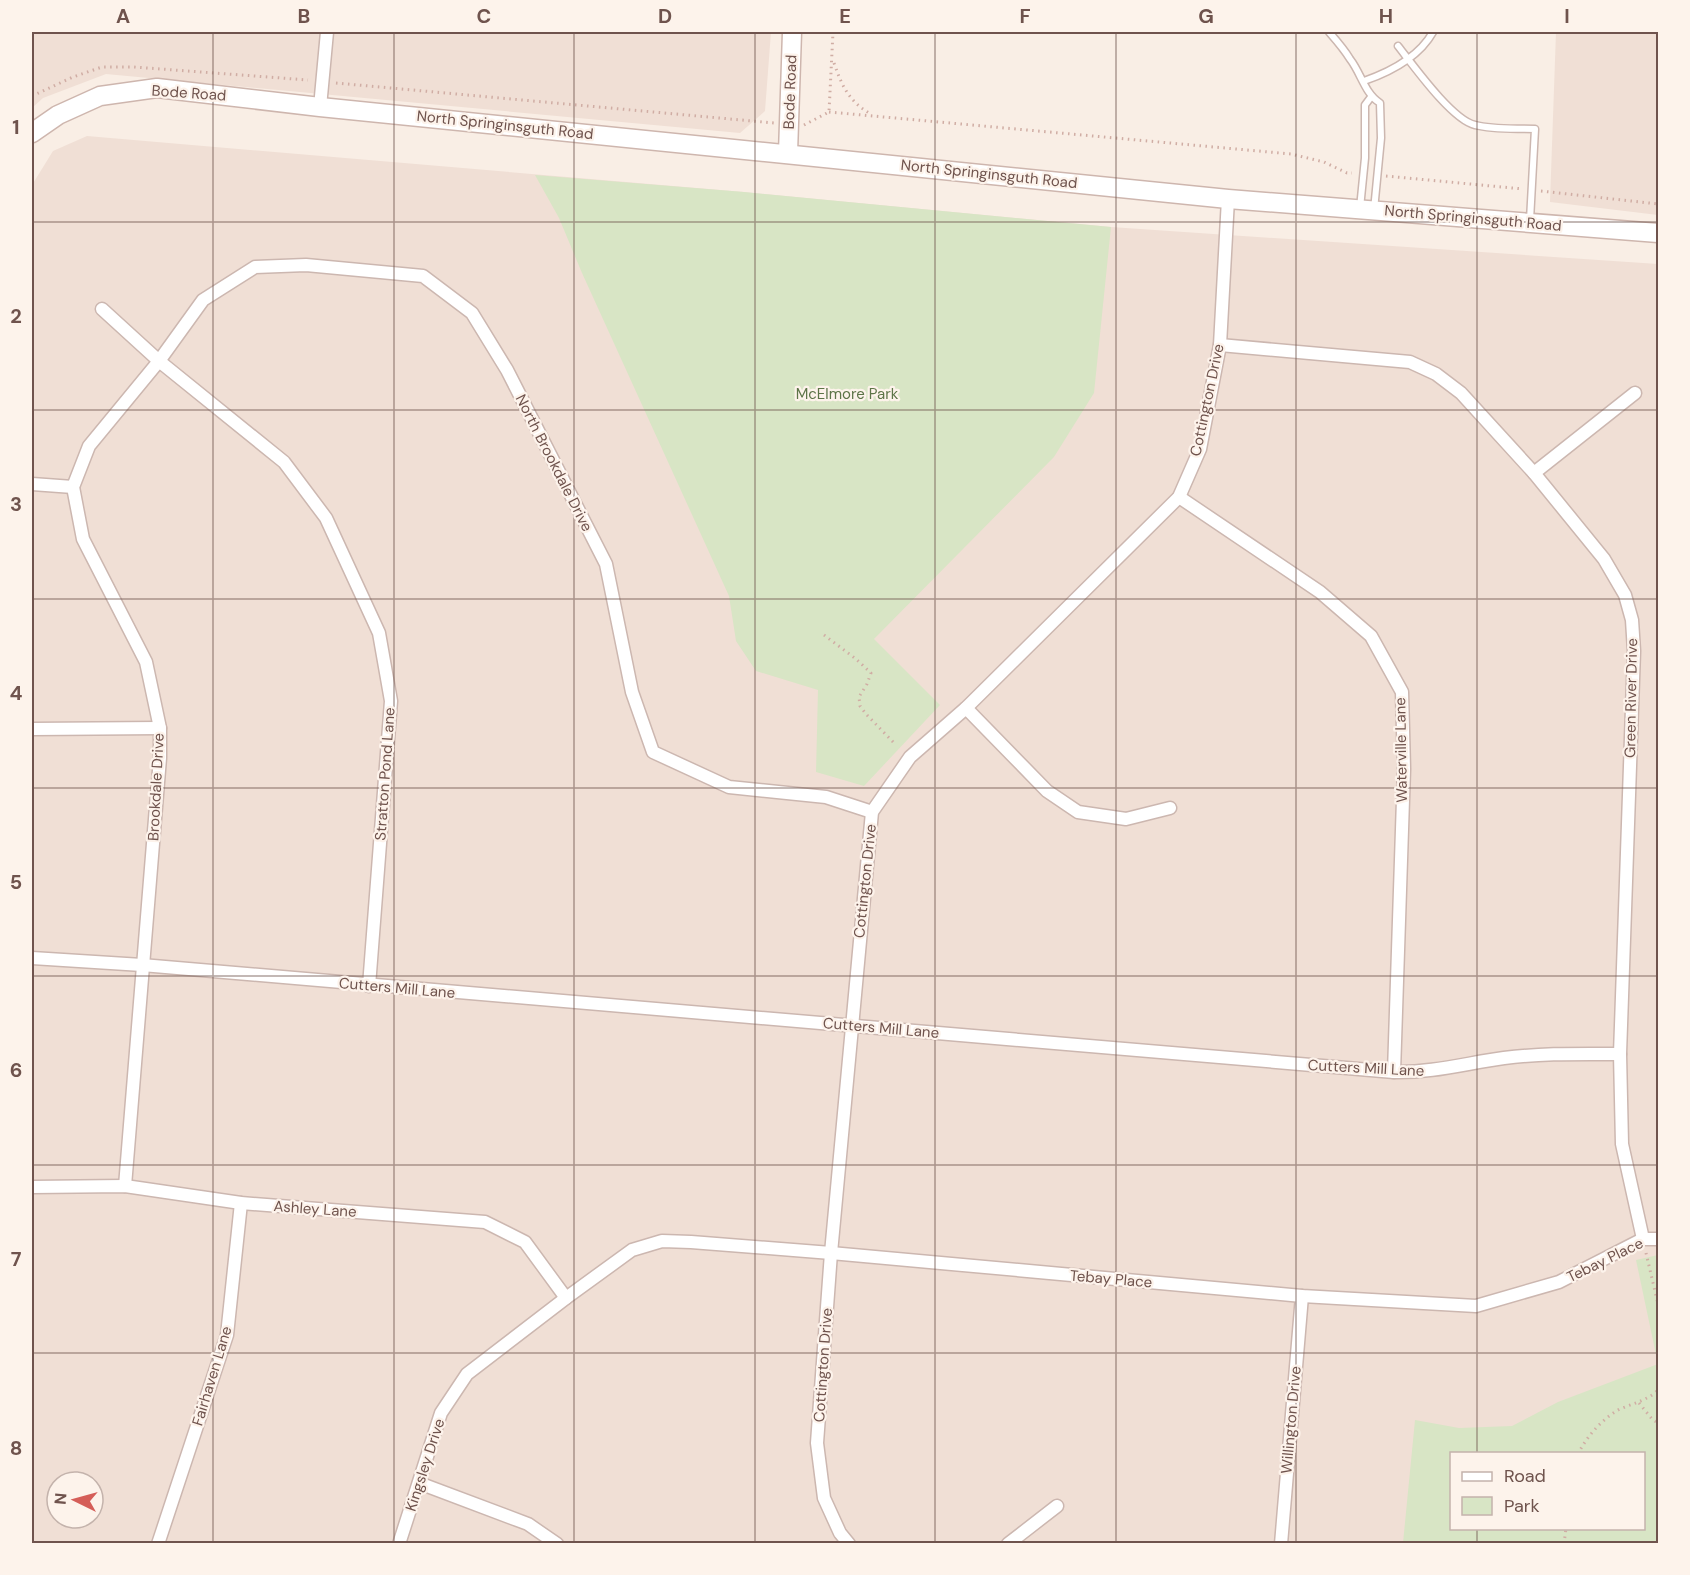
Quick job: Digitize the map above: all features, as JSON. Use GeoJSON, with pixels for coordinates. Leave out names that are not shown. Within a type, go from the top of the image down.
{"type":"FeatureCollection","features":[{"type":"Feature","properties":{"kind":"street"},"geometry":{"type":"LineString","coordinates":[[320,107],[327,32]]}},
{"type":"Feature","properties":{"kind":"street","name":"Bode Road"},"geometry":{"type":"LineString","coordinates":[[788,153],[792,32]]}},
{"type":"Feature","properties":{"kind":"street","name":"Bode Road"},"geometry":{"type":"LineString","coordinates":[[32,133],[58,115],[99,96],[157,88],[320,107]]}},
{"type":"Feature","properties":{"kind":"street","name":"North Springinsguth Road"},"geometry":{"type":"LineString","coordinates":[[320,107],[1228,199],[1659,233]]}},
{"type":"Feature","properties":{"kind":"street","name":"Cottington Drive"},"geometry":{"type":"LineString","coordinates":[[849,1544],[840,1533],[824,1498],[817,1443],[831,1253],[872,812],[910,757],[966,708],[1179,497],[1200,449],[1220,345],[1228,199]]}},
{"type":"Feature","properties":{"kind":"street","name":"North Brookdale Drive"},"geometry":{"type":"LineString","coordinates":[[159,361],[203,300],[255,267],[306,265],[423,276],[472,313],[507,370],[606,564],[632,692],[653,752],[729,787],[826,797],[872,812]]}},
{"type":"Feature","properties":{"kind":"street","name":"Stratton Pond Lane"},"geometry":{"type":"LineString","coordinates":[[102,309],[159,361],[284,462],[326,518],[379,633],[391,701],[369,986]]}},
{"type":"Feature","properties":{"kind":"street","name":"Green River Drive"},"geometry":{"type":"LineString","coordinates":[[1220,345],[1410,362],[1436,374],[1461,393],[1534,473],[1611,569],[1625,595],[1632,620],[1634,651],[1620,1054],[1622,1143],[1643,1239]]}},
{"type":"Feature","properties":{"kind":"street"},"geometry":{"type":"LineString","coordinates":[[32,484],[73,487],[89,446],[159,361]]}},
{"type":"Feature","properties":{"kind":"street"},"geometry":{"type":"LineString","coordinates":[[1534,473],[1635,393]]}},
{"type":"Feature","properties":{"kind":"street","name":"Brookdale Drive"},"geometry":{"type":"LineString","coordinates":[[73,487],[82,539],[146,662],[160,728],[160,758],[125,1186]]}},
{"type":"Feature","properties":{"kind":"street","name":"Waterville Lane"},"geometry":{"type":"LineString","coordinates":[[1179,497],[1320,592],[1371,636],[1401,692],[1404,770],[1394,1072]]}},
{"type":"Feature","properties":{"kind":"street"},"geometry":{"type":"LineString","coordinates":[[966,708],[1047,791],[1078,812],[1126,819],[1170,808]]}},
{"type":"Feature","properties":{"kind":"street"},"geometry":{"type":"LineString","coordinates":[[32,729],[160,728]]}},
{"type":"Feature","properties":{"kind":"street","name":"Cutters Mill Lane"},"geometry":{"type":"LineString","coordinates":[[32,958],[142,965],[1394,1072],[1416,1073],[1540,1054],[1620,1054]]}},
{"type":"Feature","properties":{"kind":"street","name":"Ashley Lane"},"geometry":{"type":"LineString","coordinates":[[32,1187],[125,1186],[241,1203],[485,1222],[525,1242],[566,1298]]}},
{"type":"Feature","properties":{"kind":"street","name":"Fairhaven Lane"},"geometry":{"type":"LineString","coordinates":[[159,1544],[227,1335],[241,1203]]}},
{"type":"Feature","properties":{"kind":"street","name":"Tebay Place"},"geometry":{"type":"LineString","coordinates":[[566,1298],[632,1250],[662,1241],[831,1253],[1302,1296],[1476,1306],[1559,1282],[1643,1239],[1659,1239]]}},
{"type":"Feature","properties":{"kind":"street","name":"Willington Drive"},"geometry":{"type":"LineString","coordinates":[[1281,1544],[1302,1296]]}},
{"type":"Feature","properties":{"kind":"street","name":"Kingsley Drive"},"geometry":{"type":"LineString","coordinates":[[399,1544],[441,1413],[467,1374],[566,1298]]}},
{"type":"Feature","properties":{"kind":"street"},"geometry":{"type":"LineString","coordinates":[[419,1483],[528,1524],[557,1544]]}},
{"type":"Feature","properties":{"kind":"street"},"geometry":{"type":"LineString","coordinates":[[1008,1544],[1056,1506]]}},
{"type":"Feature","properties":{"kind":"lane"},"geometry":{"type":"LineString","coordinates":[[1329,32],[1350,58],[1371,97],[1380,103],[1382,120],[1377,176],[1367,210]]}},
{"type":"Feature","properties":{"kind":"lane"},"geometry":{"type":"LineString","coordinates":[[1364,81],[1390,72],[1421,47],[1433,32]]}},
{"type":"Feature","properties":{"kind":"lane"},"geometry":{"type":"LineString","coordinates":[[1398,46],[1439,96],[1463,120],[1475,125],[1536,129],[1529,223]]}},
{"type":"Feature","properties":{"kind":"lane"},"geometry":{"type":"LineString","coordinates":[[1367,210],[1364,174],[1365,105],[1371,97]]}},
{"type":"Feature","properties":{"kind":"path"},"geometry":{"type":"LineString","coordinates":[[829,111],[833,32]]}},
{"type":"Feature","properties":{"kind":"path"},"geometry":{"type":"LineString","coordinates":[[832,60],[841,82],[857,106],[872,115]]}},
{"type":"Feature","properties":{"kind":"path"},"geometry":{"type":"LineString","coordinates":[[32,96],[73,76],[102,67],[134,67],[322,81],[754,121]]}},
{"type":"Feature","properties":{"kind":"path"},"geometry":{"type":"LineString","coordinates":[[804,126],[829,111],[1291,154],[1324,162],[1347,173],[1364,174]]}},
{"type":"Feature","properties":{"kind":"path"},"geometry":{"type":"LineString","coordinates":[[1377,176],[1659,204]]}},
{"type":"Feature","properties":{"kind":"path"},"geometry":{"type":"LineString","coordinates":[[824,635],[856,659],[871,674],[859,697],[860,706],[896,745]]}},
{"type":"Feature","properties":{"kind":"path"},"geometry":{"type":"LineString","coordinates":[[1643,1239],[1659,1304]]}},
{"type":"Feature","properties":{"kind":"path"},"geometry":{"type":"LineString","coordinates":[[1579,1452],[1596,1428],[1618,1410],[1638,1403],[1659,1390]]}},
{"type":"Feature","properties":{"kind":"path"},"geometry":{"type":"LineString","coordinates":[[1638,1403],[1652,1419],[1659,1423]]}},
{"type":"Feature","properties":{"kind":"shaded area"},"geometry":{"type":"Polygon","coordinates":[[[32,32],[771,32],[765,111],[740,133],[106,74],[43,98],[32,108],[32,32]]]}},
{"type":"Feature","properties":{"kind":"shaded area"},"geometry":{"type":"Polygon","coordinates":[[[1556,32],[1658,32],[1658,215],[1550,202],[1556,32]]]}},
{"type":"Feature","properties":{"kind":"shaded area"},"geometry":{"type":"Polygon","coordinates":[[[87,136],[744,192],[1111,227],[1658,264],[1658,1543],[32,1543],[32,185],[53,151],[87,136]]]}},
{"type":"Feature","properties":{"kind":"green space","name":"McElmore Park"},"geometry":{"type":"Polygon","coordinates":[[[535,175],[744,192],[1111,227],[1094,393],[1054,457],[874,639],[940,705],[864,786],[816,772],[818,690],[756,671],[736,641],[729,596],[559,218],[535,175]]]}},
{"type":"Feature","properties":{"kind":"green space"},"geometry":{"type":"Polygon","coordinates":[[[1658,1255],[1658,1364],[1636,1260],[1658,1255]]]}},
{"type":"Feature","properties":{"kind":"green space"},"geometry":{"type":"Polygon","coordinates":[[[1658,1364],[1658,1543],[1403,1543],[1415,1420],[1459,1428],[1512,1426],[1558,1402],[1658,1364]]]}}]}
